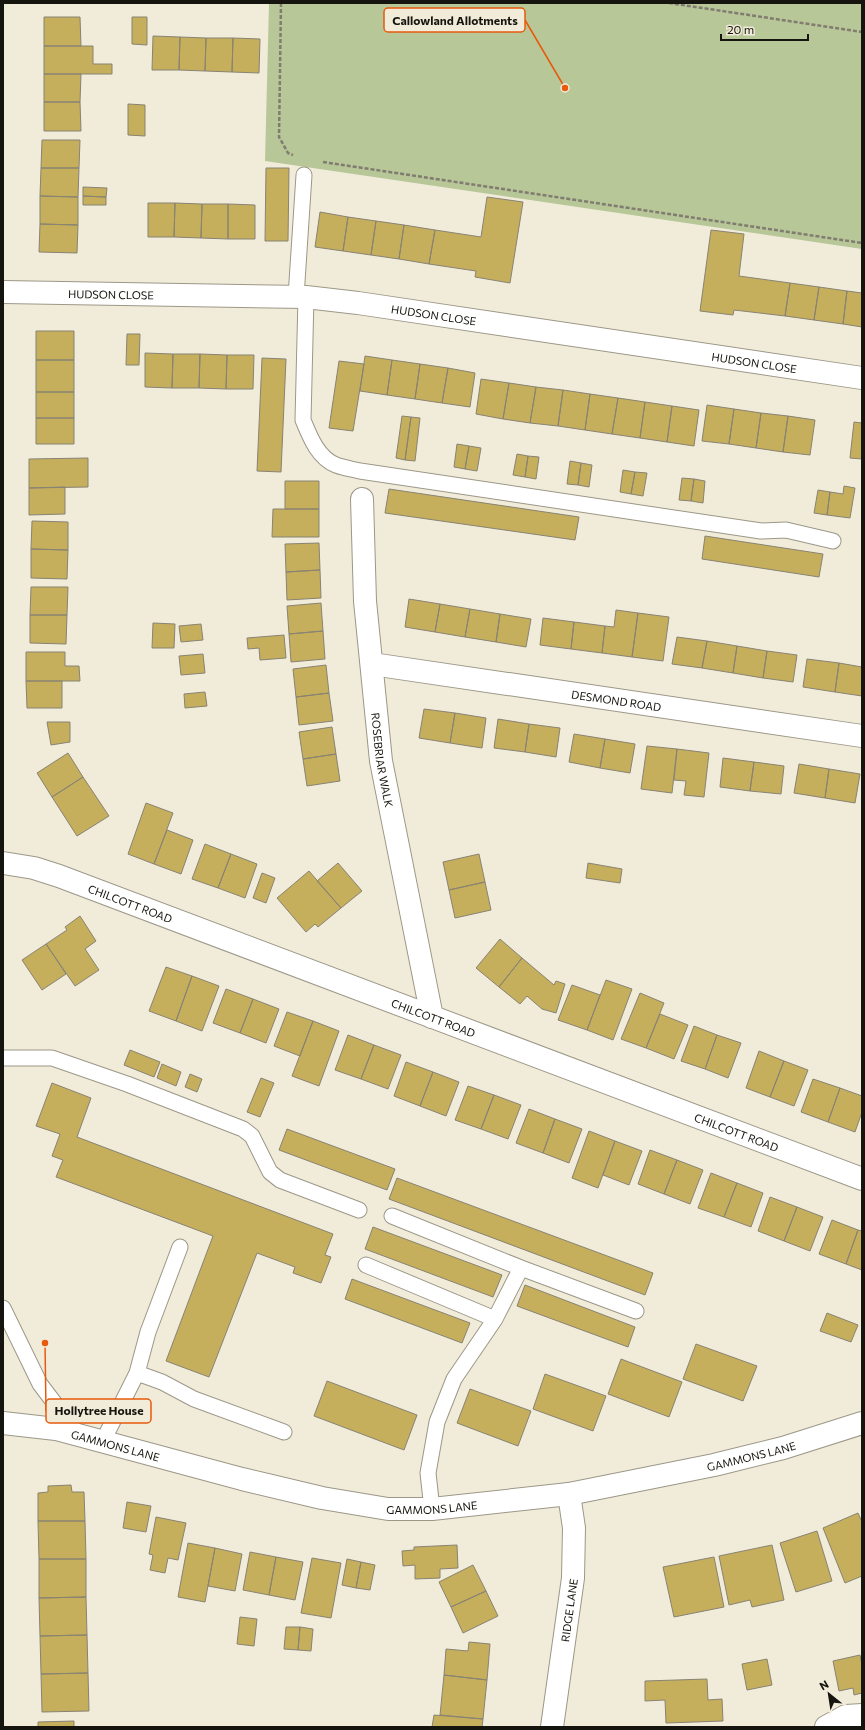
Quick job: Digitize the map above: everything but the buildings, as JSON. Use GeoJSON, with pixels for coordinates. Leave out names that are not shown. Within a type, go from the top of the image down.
{"type":"FeatureCollection","features":[{"type":"Feature","properties":{"kind":"street","name":"HUDSON CLOSE"},"geometry":{"type":"LineString","coordinates":[[3,292],[301,297],[358,303],[862,378]]}},
{"type":"Feature","properties":{"kind":"street","name":"ROSEBRIAR WALK"},"geometry":{"type":"LineString","coordinates":[[362,500],[366,601],[381,762],[432,1017]]}},
{"type":"Feature","properties":{"kind":"street","name":"DESMOND ROAD"},"geometry":{"type":"LineString","coordinates":[[372,664],[862,736]]}},
{"type":"Feature","properties":{"kind":"street","name":"CHILCOTT ROAD"},"geometry":{"type":"LineString","coordinates":[[3,863],[34,868],[59,876],[862,1179]]}},
{"type":"Feature","properties":{"kind":"street","name":"GAMMONS LANE"},"geometry":{"type":"LineString","coordinates":[[3,1423],[56,1428],[242,1479],[322,1498],[388,1509],[432,1509],[569,1494],[714,1466],[783,1448],[862,1423]]}},
{"type":"Feature","properties":{"kind":"street","name":"RIDGE LANE"},"geometry":{"type":"LineString","coordinates":[[552,1727],[573,1578],[574,1528],[569,1494]]}},
{"type":"Feature","properties":{"kind":"street"},"geometry":{"type":"LineString","coordinates":[[826,1727],[846,1716],[862,1715]]}},
{"type":"Feature","properties":{"kind":"lane"},"geometry":{"type":"LineString","coordinates":[[304,175],[301,297],[303,420],[311,439],[321,454],[334,464],[360,471],[761,531],[786,530],[833,542]]}},
{"type":"Feature","properties":{"kind":"lane"},"geometry":{"type":"LineString","coordinates":[[3,1058],[52,1058],[127,1084],[243,1129],[252,1136],[270,1172],[280,1180],[359,1210]]}},
{"type":"Feature","properties":{"kind":"lane"},"geometry":{"type":"LineString","coordinates":[[392,1216],[521,1268],[636,1311]]}},
{"type":"Feature","properties":{"kind":"lane"},"geometry":{"type":"LineString","coordinates":[[104,1441],[137,1373],[148,1332],[180,1247]]}},
{"type":"Feature","properties":{"kind":"lane"},"geometry":{"type":"LineString","coordinates":[[366,1265],[495,1319]]}},
{"type":"Feature","properties":{"kind":"lane"},"geometry":{"type":"LineString","coordinates":[[432,1509],[428,1473],[437,1422],[454,1379],[495,1319],[521,1268]]}},
{"type":"Feature","properties":{"kind":"lane"},"geometry":{"type":"LineString","coordinates":[[3,1308],[40,1384],[78,1434]]}},
{"type":"Feature","properties":{"kind":"lane"},"geometry":{"type":"LineString","coordinates":[[137,1373],[162,1382],[194,1399],[284,1432]]}},
{"type":"Feature","properties":{"kind":"path"},"geometry":{"type":"LineString","coordinates":[[281,3],[279,137],[288,153],[294,156]]}},
{"type":"Feature","properties":{"kind":"path"},"geometry":{"type":"LineString","coordinates":[[669,3],[862,32]]}},
{"type":"Feature","properties":{"kind":"path"},"geometry":{"type":"LineString","coordinates":[[316,161],[862,243]]}},
{"type":"Feature","properties":{"kind":"green space"},"geometry":{"type":"Polygon","coordinates":[[[269,3],[862,3],[862,249],[265,161],[269,3]]]}},
{"type":"Feature","properties":{"kind":"place","name":"Callowland Allotments"},"geometry":{"type":"Point","coordinates":[565,88]}},
{"type":"Feature","properties":{"kind":"place","name":"Hollytree House"},"geometry":{"type":"Point","coordinates":[45,1343]}}]}
